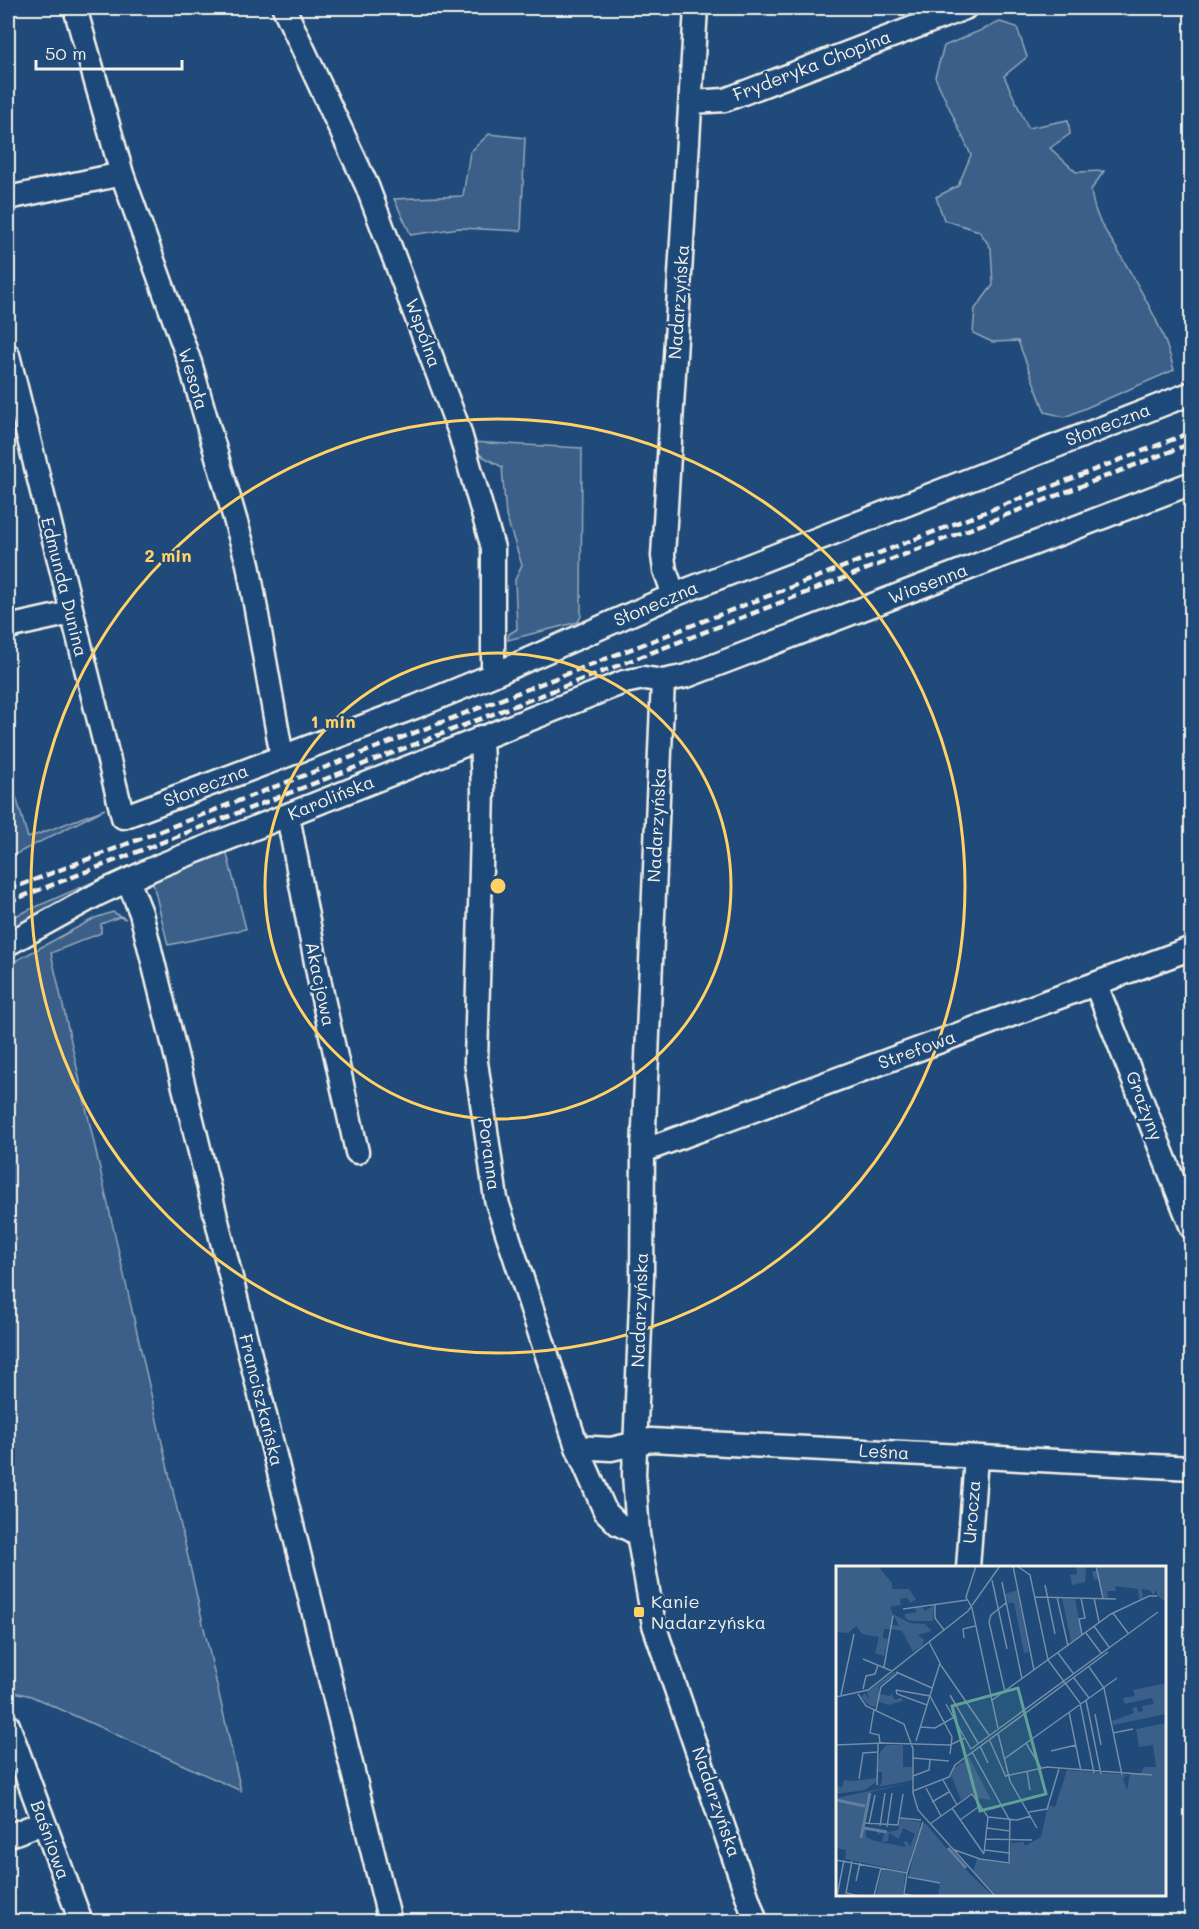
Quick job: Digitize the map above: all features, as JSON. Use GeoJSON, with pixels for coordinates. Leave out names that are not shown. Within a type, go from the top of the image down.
{"type":"FeatureCollection","features":[{"type":"Feature","properties":{"kind":"street","name":"Wesoła"},"geometry":{"type":"LineString","coordinates":[[75,8],[122,174],[190,363],[248,564],[282,757]]}},
{"type":"Feature","properties":{"kind":"street","name":"Wspólna"},"geometry":{"type":"LineString","coordinates":[[284,8],[367,186],[459,430],[493,548],[494,675]]}},
{"type":"Feature","properties":{"kind":"street","name":"Nadarzyńska"},"geometry":{"type":"LineString","coordinates":[[674,595],[665,570],[663,556],[696,8]]}},
{"type":"Feature","properties":{"kind":"street","name":"Fryderyka Chopina"},"geometry":{"type":"LineString","coordinates":[[691,102],[725,100],[965,8]]}},
{"type":"Feature","properties":{"kind":"street"},"geometry":{"type":"LineString","coordinates":[[8,198],[122,174]]}},
{"type":"Feature","properties":{"kind":"street","name":"Edmunda Dunina"},"geometry":{"type":"LineString","coordinates":[[8,356],[123,817]]}},
{"type":"Feature","properties":{"kind":"street","name":"Słoneczna"},"geometry":{"type":"LineString","coordinates":[[123,817],[494,675],[674,595],[1191,393]]}},
{"type":"Feature","properties":{"kind":"street","name":"Wiosenna"},"geometry":{"type":"LineString","coordinates":[[663,681],[687,676],[737,658],[1191,483]]}},
{"type":"Feature","properties":{"kind":"street"},"geometry":{"type":"LineString","coordinates":[[8,627],[71,613]]}},
{"type":"Feature","properties":{"kind":"street","name":"Karolińska"},"geometry":{"type":"LineString","coordinates":[[8,944],[128,880],[481,737],[624,682],[645,678],[663,681]]}},
{"type":"Feature","properties":{"kind":"street","name":"Nadarzyńska"},"geometry":{"type":"LineString","coordinates":[[663,681],[643,1150],[642,1278],[635,1442],[638,1534],[654,1625],[756,1922]]}},
{"type":"Feature","properties":{"kind":"street","name":"Poranna"},"geometry":{"type":"LineString","coordinates":[[481,737],[483,790],[478,1073],[496,1199],[577,1447],[605,1511],[618,1524],[638,1534]]}},
{"type":"Feature","properties":{"kind":"street","name":"Akacjowa"},"geometry":{"type":"LineString","coordinates":[[288,816],[322,994],[357,1152]]}},
{"type":"Feature","properties":{"kind":"street","name":"Franciszkańska"},"geometry":{"type":"LineString","coordinates":[[128,880],[141,913],[390,1922]]}},
{"type":"Feature","properties":{"kind":"street","name":"Strefowa"},"geometry":{"type":"LineString","coordinates":[[643,1150],[1096,985],[1191,948]]}},
{"type":"Feature","properties":{"kind":"street","name":"Grażyny"},"geometry":{"type":"LineString","coordinates":[[1096,985],[1191,1228]]}},
{"type":"Feature","properties":{"kind":"street","name":"Leśna"},"geometry":{"type":"LineString","coordinates":[[577,1447],[611,1449],[651,1440],[1191,1468]]}},
{"type":"Feature","properties":{"kind":"street","name":"Urocza"},"geometry":{"type":"LineString","coordinates":[[968,1566],[976,1457]]}},
{"type":"Feature","properties":{"kind":"street","name":"Baśniowa"},"geometry":{"type":"LineString","coordinates":[[8,1725],[81,1922]]}},
{"type":"Feature","properties":{"kind":"street"},"geometry":{"type":"LineString","coordinates":[[8,1836],[44,1822]]}},
{"type":"Feature","properties":{"kind":"shaded area"},"geometry":{"type":"Polygon","coordinates":[[[1000,22],[1017,27],[1027,57],[1004,76],[1028,128],[1068,120],[1070,134],[1050,148],[1076,172],[1104,171],[1091,190],[1095,210],[1152,312],[1165,340],[1174,370],[1065,417],[1045,412],[1018,341],[992,342],[973,333],[975,309],[993,285],[991,248],[979,231],[944,220],[936,197],[958,186],[971,155],[935,77],[944,46],[1000,22]]]}},
{"type":"Feature","properties":{"kind":"shaded area"},"geometry":{"type":"Polygon","coordinates":[[[489,134],[525,138],[521,231],[459,228],[411,235],[394,199],[463,196],[470,152],[489,134]]]}},
{"type":"Feature","properties":{"kind":"shaded area"},"geometry":{"type":"Polygon","coordinates":[[[470,442],[582,448],[581,616],[578,622],[508,640],[509,634],[517,629],[515,580],[522,565],[506,516],[502,467],[471,450],[470,442]]]}},
{"type":"Feature","properties":{"kind":"shaded area"},"geometry":{"type":"Polygon","coordinates":[[[8,789],[15,793],[28,838],[105,809],[8,858],[8,789]]]}},
{"type":"Feature","properties":{"kind":"shaded area"},"geometry":{"type":"Polygon","coordinates":[[[226,850],[246,929],[168,945],[152,879],[226,850]]]}},
{"type":"Feature","properties":{"kind":"shaded area"},"geometry":{"type":"Polygon","coordinates":[[[155,855],[157,860],[8,934],[8,919],[155,855]]]}},
{"type":"Feature","properties":{"kind":"shaded area"},"geometry":{"type":"Polygon","coordinates":[[[113,912],[126,919],[119,917],[101,924],[101,933],[51,953],[241,1791],[31,1696],[14,1692],[8,1665],[8,965],[95,918],[113,912]]]}},
{"type":"Feature","properties":{"kind":"railway"},"geometry":{"type":"LineString","coordinates":[[8,890],[1192,432]]}},
{"type":"Feature","properties":{"kind":"railway"},"geometry":{"type":"LineString","coordinates":[[8,902],[1192,443]]}},
{"type":"Feature","properties":{"kind":"place","name":"Kanie Nadarzyńska"},"geometry":{"type":"Point","coordinates":[639,1612]}}]}
